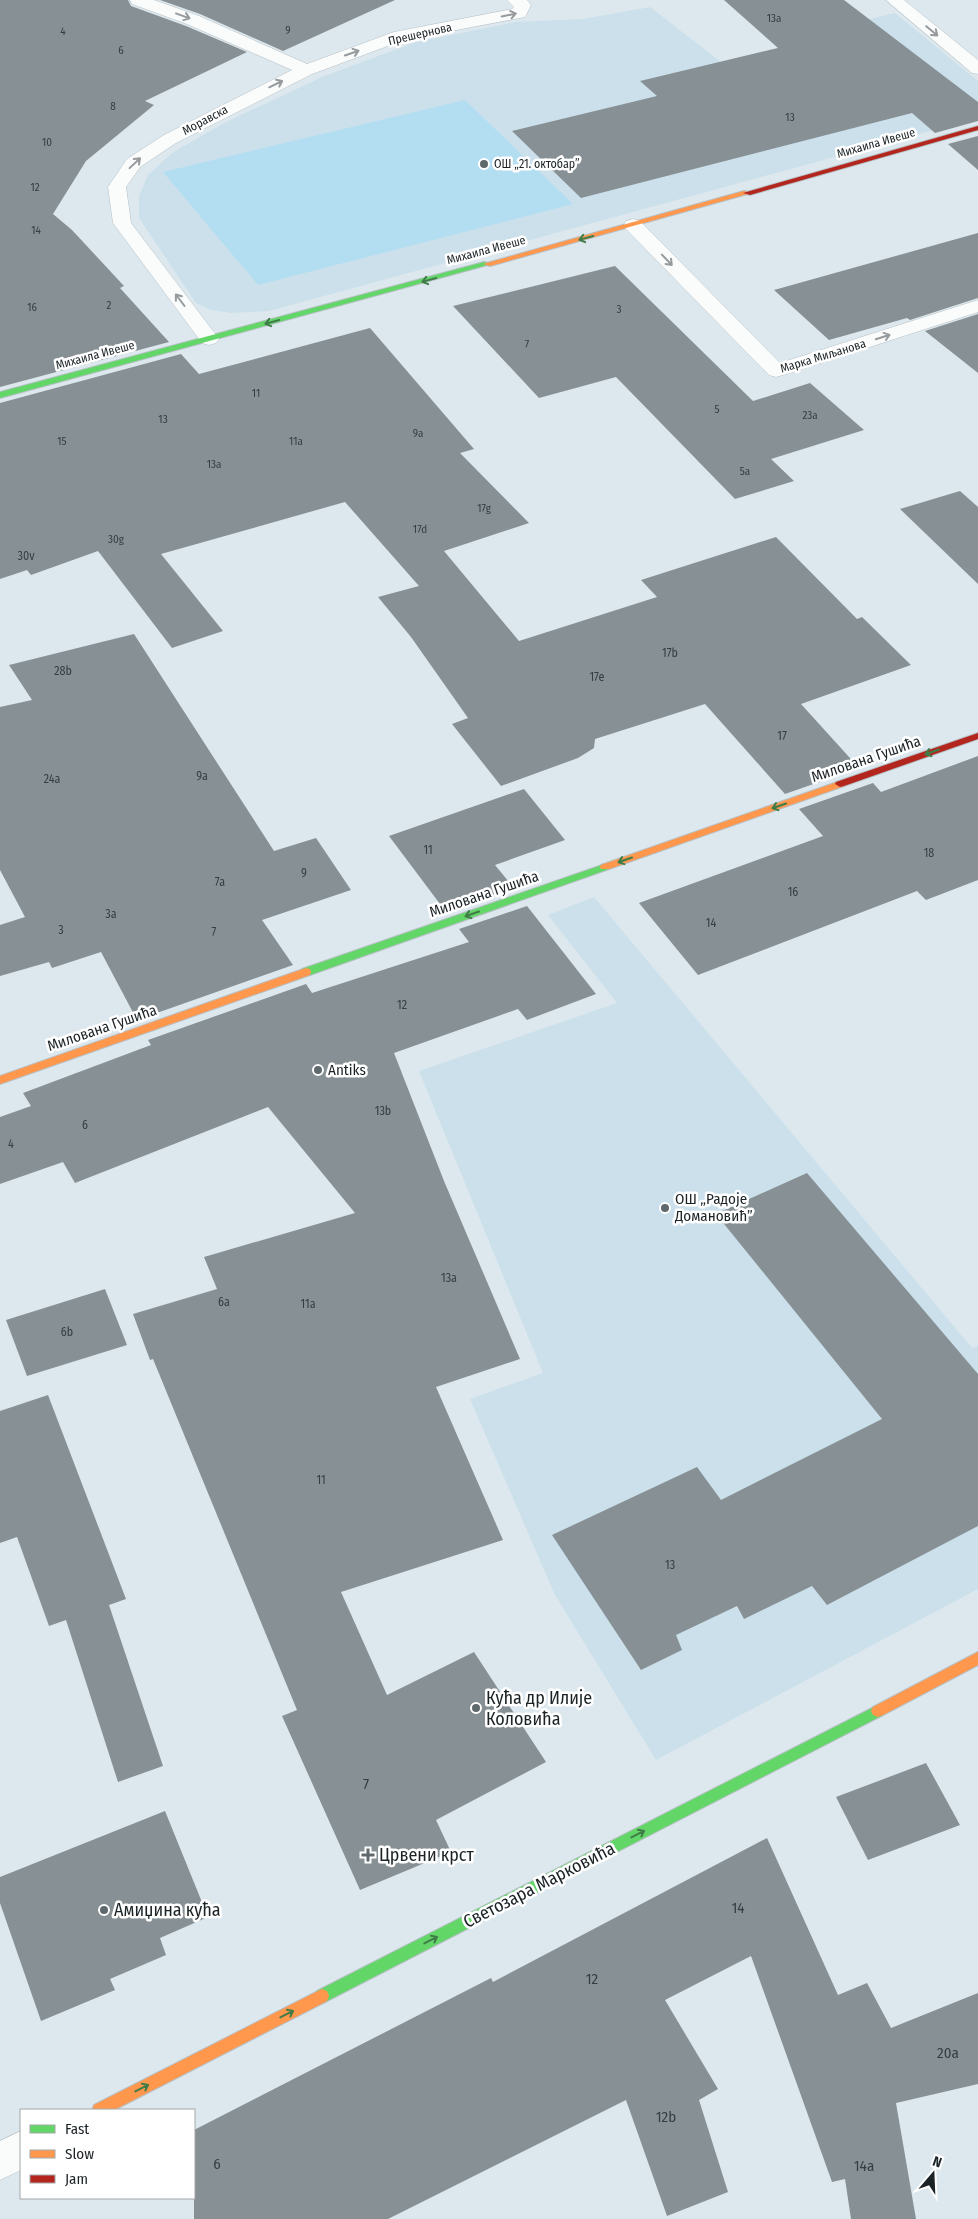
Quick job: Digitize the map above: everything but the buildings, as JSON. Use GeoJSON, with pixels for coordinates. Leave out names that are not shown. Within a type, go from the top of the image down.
{"type":"FeatureCollection","features":[{"type":"Feature","properties":{"kind":"street"},"geometry":{"type":"LineString","coordinates":[[138,0],[194,20],[306,70]]}},
{"type":"Feature","properties":{"kind":"street","name":"Прешернова"},"geometry":{"type":"LineString","coordinates":[[306,70],[400,36],[519,13],[523,5],[515,0]]}},
{"type":"Feature","properties":{"kind":"street"},"geometry":{"type":"LineString","coordinates":[[894,0],[978,69]]}},
{"type":"Feature","properties":{"kind":"street","name":"Моравска"},"geometry":{"type":"LineString","coordinates":[[209,339],[122,223],[117,187],[133,163],[170,139],[306,70]]}},
{"type":"Feature","properties":{"kind":"street","name":"Михаила Ивеше"},"geometry":{"type":"LineString","coordinates":[[0,394],[633,226],[978,128]]}},
{"type":"Feature","properties":{"kind":"street","name":"Марка Миљанова"},"geometry":{"type":"LineString","coordinates":[[633,226],[776,371],[978,306]]}},
{"type":"Feature","properties":{"kind":"street","name":"Милована Гушића"},"geometry":{"type":"LineString","coordinates":[[0,1080],[978,736]]}},
{"type":"Feature","properties":{"kind":"street","name":"Светозара Марковића"},"geometry":{"type":"LineString","coordinates":[[101,2109],[978,1658]]}},
{"type":"Feature","properties":{"kind":"street"},"geometry":{"type":"LineString","coordinates":[[0,2161],[20,2151]]}},
{"type":"Feature","properties":{"kind":"shaded area","name":"ОШ „21. октобар”"},"geometry":{"type":"Polygon","coordinates":[[[650,7],[721,62],[828,36],[822,30],[895,13],[978,81],[978,118],[269,311],[231,313],[211,310],[196,303],[139,218],[139,196],[148,175],[172,153],[224,123],[322,77],[416,42],[516,22],[583,19],[650,7]]]}},
{"type":"Feature","properties":{"kind":"shaded area"},"geometry":{"type":"Polygon","coordinates":[[[465,100],[573,204],[258,285],[163,172],[465,100]]]}},
{"type":"Feature","properties":{"kind":"shaded area","name":"ОШ „Радоје Домановић”"},"geometry":{"type":"Polygon","coordinates":[[[594,897],[972,1348],[978,1346],[978,1589],[656,1760],[555,1595],[470,1399],[543,1373],[419,1071],[617,1003],[548,915],[594,897]]]}},
{"type":"Feature","properties":{"kind":"traffic: fast"},"geometry":{"type":"LineString","coordinates":[[0,395],[487,264]]}},
{"type":"Feature","properties":{"kind":"traffic: fast"},"geometry":{"type":"LineString","coordinates":[[306,972],[605,867]]}},
{"type":"Feature","properties":{"kind":"traffic: fast"},"geometry":{"type":"LineString","coordinates":[[322,1996],[878,1711]]}},
{"type":"Feature","properties":{"kind":"traffic: slow"},"geometry":{"type":"LineString","coordinates":[[487,264],[747,193]]}},
{"type":"Feature","properties":{"kind":"traffic: slow"},"geometry":{"type":"LineString","coordinates":[[605,867],[840,784]]}},
{"type":"Feature","properties":{"kind":"traffic: slow"},"geometry":{"type":"LineString","coordinates":[[0,1080],[306,972]]}},
{"type":"Feature","properties":{"kind":"traffic: slow"},"geometry":{"type":"LineString","coordinates":[[878,1711],[978,1658]]}},
{"type":"Feature","properties":{"kind":"traffic: slow"},"geometry":{"type":"LineString","coordinates":[[101,2109],[322,1996]]}},
{"type":"Feature","properties":{"kind":"traffic: jam"},"geometry":{"type":"LineString","coordinates":[[747,193],[978,128]]}},
{"type":"Feature","properties":{"kind":"traffic: jam"},"geometry":{"type":"LineString","coordinates":[[840,784],[978,736]]}},
{"type":"Feature","properties":{"kind":"place","name":"ОШ „21. октобар”"},"geometry":{"type":"Point","coordinates":[484,164]}},
{"type":"Feature","properties":{"kind":"place","name":"Antiks"},"geometry":{"type":"Point","coordinates":[318,1070]}},
{"type":"Feature","properties":{"kind":"place","name":"ОШ „Радоје Домановић”"},"geometry":{"type":"Point","coordinates":[665,1208]}},
{"type":"Feature","properties":{"kind":"place","name":"Кућа др Илије Коловића"},"geometry":{"type":"Point","coordinates":[476,1708]}},
{"type":"Feature","properties":{"kind":"place","name":"Црвени крст"},"geometry":{"type":"Point","coordinates":[368,1855]}},
{"type":"Feature","properties":{"kind":"place","name":"Амиџина кућа"},"geometry":{"type":"Point","coordinates":[104,1910]}}]}
